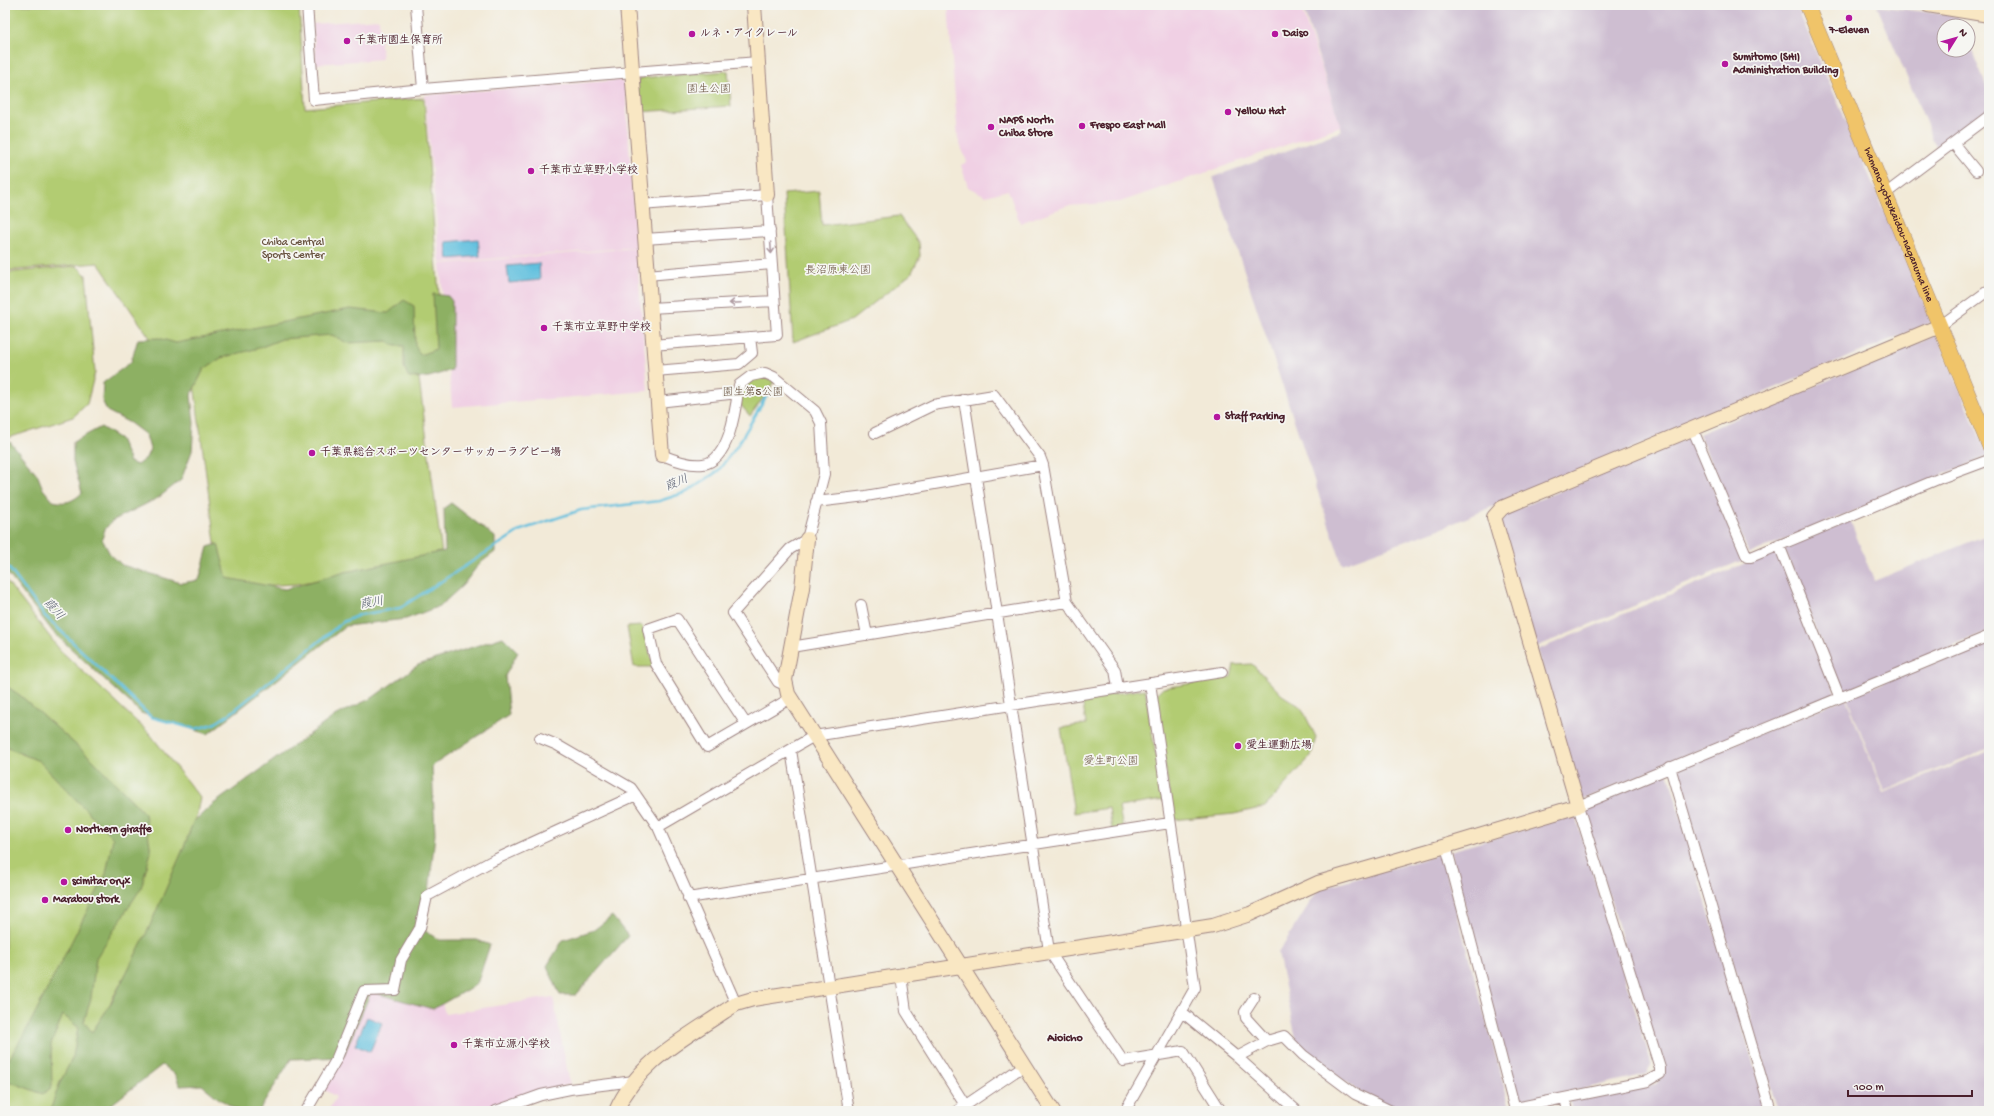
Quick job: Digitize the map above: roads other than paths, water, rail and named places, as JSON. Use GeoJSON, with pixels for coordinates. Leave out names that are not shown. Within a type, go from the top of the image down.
{"type":"FeatureCollection","features":[{"type":"Feature","properties":{"kind":"main road","name":"hamano-yotsukaidou-naganuma line"},"geometry":{"type":"LineString","coordinates":[[1807,5],[1989,445]]}},
{"type":"Feature","properties":{"kind":"street"},"geometry":{"type":"LineString","coordinates":[[307,5],[314,100],[423,89],[758,62]]}},
{"type":"Feature","properties":{"kind":"street"},"geometry":{"type":"LineString","coordinates":[[416,5],[423,89]]}},
{"type":"Feature","properties":{"kind":"street"},"geometry":{"type":"LineString","coordinates":[[627,5],[641,205],[662,455],[692,464],[703,465],[711,462],[722,448],[736,413],[739,385],[751,376],[765,373],[781,382],[815,412],[821,423],[823,436],[824,474],[807,540],[802,588],[785,686]]}},
{"type":"Feature","properties":{"kind":"street"},"geometry":{"type":"LineString","coordinates":[[652,345],[777,335],[754,5]]}},
{"type":"Feature","properties":{"kind":"street"},"geometry":{"type":"LineString","coordinates":[[1928,5],[1967,8],[1989,15]]}},
{"type":"Feature","properties":{"kind":"street"},"geometry":{"type":"LineString","coordinates":[[1885,194],[1989,116]]}},
{"type":"Feature","properties":{"kind":"street"},"geometry":{"type":"LineString","coordinates":[[1953,143],[1976,171]]}},
{"type":"Feature","properties":{"kind":"street"},"geometry":{"type":"LineString","coordinates":[[641,205],[767,195]]}},
{"type":"Feature","properties":{"kind":"street"},"geometry":{"type":"LineString","coordinates":[[644,239],[770,231]]}},
{"type":"Feature","properties":{"kind":"street"},"geometry":{"type":"LineString","coordinates":[[647,275],[772,264]]}},
{"type":"Feature","properties":{"kind":"street"},"geometry":{"type":"LineString","coordinates":[[1446,846],[1515,1111],[1520,1107],[1648,1081],[1660,1074],[1660,1068],[1578,806],[1494,516],[1502,508],[1693,430],[1940,326],[1989,290]]}},
{"type":"Feature","properties":{"kind":"street"},"geometry":{"type":"LineString","coordinates":[[650,308],[774,301]]}},
{"type":"Feature","properties":{"kind":"street"},"geometry":{"type":"LineString","coordinates":[[655,371],[739,364],[752,353],[750,337]]}},
{"type":"Feature","properties":{"kind":"street"},"geometry":{"type":"LineString","coordinates":[[658,402],[738,393]]}},
{"type":"Feature","properties":{"kind":"street"},"geometry":{"type":"LineString","coordinates":[[875,433],[933,406],[994,394],[1040,457],[1043,465],[1067,602],[1115,670],[1118,688]]}},
{"type":"Feature","properties":{"kind":"street"},"geometry":{"type":"LineString","coordinates":[[964,399],[996,615],[1049,951],[1122,1061],[1183,1051],[1221,1111]]}},
{"type":"Feature","properties":{"kind":"street"},"geometry":{"type":"LineString","coordinates":[[1693,430],[1744,554],[1747,557],[1751,557],[1943,477],[1989,460]]}},
{"type":"Feature","properties":{"kind":"street"},"geometry":{"type":"LineString","coordinates":[[816,502],[866,496],[1043,465]]}},
{"type":"Feature","properties":{"kind":"street"},"geometry":{"type":"LineString","coordinates":[[807,540],[790,549],[733,613],[778,682],[785,686],[814,736],[1053,1111]]}},
{"type":"Feature","properties":{"kind":"street"},"geometry":{"type":"LineString","coordinates":[[1779,545],[1839,696]]}},
{"type":"Feature","properties":{"kind":"street"},"geometry":{"type":"LineString","coordinates":[[791,647],[996,615],[1067,602]]}},
{"type":"Feature","properties":{"kind":"street"},"geometry":{"type":"LineString","coordinates":[[861,605],[867,635]]}},
{"type":"Feature","properties":{"kind":"street"},"geometry":{"type":"LineString","coordinates":[[746,724],[678,619],[648,629],[656,664],[708,747],[791,698]]}},
{"type":"Feature","properties":{"kind":"street"},"geometry":{"type":"LineString","coordinates":[[616,1111],[634,1081],[659,1056],[736,1004],[752,999],[1213,926],[1236,919],[1318,883],[1578,806],[1839,696],[1989,636]]}},
{"type":"Feature","properties":{"kind":"street"},"geometry":{"type":"LineString","coordinates":[[658,827],[814,736],[1222,672]]}},
{"type":"Feature","properties":{"kind":"street"},"geometry":{"type":"LineString","coordinates":[[1126,1111],[1195,988],[1150,683]]}},
{"type":"Feature","properties":{"kind":"street"},"geometry":{"type":"LineString","coordinates":[[540,738],[557,745],[631,788],[658,827],[736,1004]]}},
{"type":"Feature","properties":{"kind":"street"},"geometry":{"type":"LineString","coordinates":[[791,750],[849,1111]]}},
{"type":"Feature","properties":{"kind":"street"},"geometry":{"type":"LineString","coordinates":[[1670,767],[1771,1111]]}},
{"type":"Feature","properties":{"kind":"street"},"geometry":{"type":"LineString","coordinates":[[306,1111],[336,1060],[364,991],[395,990],[401,960],[420,928],[427,896],[504,856],[636,795]]}},
{"type":"Feature","properties":{"kind":"street"},"geometry":{"type":"LineString","coordinates":[[688,898],[1170,824]]}},
{"type":"Feature","properties":{"kind":"street"},"geometry":{"type":"LineString","coordinates":[[901,976],[906,1011],[961,1108],[1025,1065]]}},
{"type":"Feature","properties":{"kind":"street"},"geometry":{"type":"LineString","coordinates":[[1254,998],[1245,1012],[1246,1018],[1267,1042]]}},
{"type":"Feature","properties":{"kind":"street"},"geometry":{"type":"LineString","coordinates":[[1182,1012],[1237,1057],[1297,1111]]}},
{"type":"Feature","properties":{"kind":"street"},"geometry":{"type":"LineString","coordinates":[[1237,1057],[1267,1042],[1284,1036],[1304,1055],[1356,1094],[1391,1111]]}},
{"type":"Feature","properties":{"kind":"street"},"geometry":{"type":"LineString","coordinates":[[496,1111],[515,1108],[541,1095],[570,1089],[634,1081]]}},
{"type":"Feature","properties":{"kind":"street"},"geometry":{"type":"LineString","coordinates":[[1565,1098],[1568,1111]]}},
{"type":"Feature","properties":{"kind":"water"},"geometry":{"type":"Polygon","coordinates":[[[478,239],[480,256],[448,259],[446,242],[478,239]]]}},
{"type":"Feature","properties":{"kind":"water"},"geometry":{"type":"Polygon","coordinates":[[[539,263],[540,280],[509,283],[507,266],[539,263]]]}},
{"type":"Feature","properties":{"kind":"water"},"geometry":{"type":"Polygon","coordinates":[[[367,1017],[382,1023],[370,1052],[355,1045],[367,1017]]]}},
{"type":"Feature","properties":{"kind":"waterway","name":"葭川"},"geometry":{"type":"LineString","coordinates":[[5,563],[44,615],[151,717],[195,729],[214,724],[231,713],[343,622],[359,615],[400,608],[521,530],[581,510],[659,501],[687,492],[718,471],[739,443],[770,390]]}},
{"type":"Feature","properties":{"kind":"place","name":"7-Eleven"},"geometry":{"type":"Point","coordinates":[1849,18]}},
{"type":"Feature","properties":{"kind":"place","name":"ルネ・アイクレール"},"geometry":{"type":"Point","coordinates":[692,34]}},
{"type":"Feature","properties":{"kind":"place","name":"Daiso"},"geometry":{"type":"Point","coordinates":[1275,34]}},
{"type":"Feature","properties":{"kind":"place","name":"千葉市園生保育所"},"geometry":{"type":"Point","coordinates":[347,41]}},
{"type":"Feature","properties":{"kind":"place","name":"Sumitomo (SHI) Administration Building"},"geometry":{"type":"Point","coordinates":[1725,64]}},
{"type":"Feature","properties":{"kind":"place","name":"Yellow Hat"},"geometry":{"type":"Point","coordinates":[1228,112]}},
{"type":"Feature","properties":{"kind":"place","name":"Frespo East Mall"},"geometry":{"type":"Point","coordinates":[1082,126]}},
{"type":"Feature","properties":{"kind":"place","name":"NAPS North Chiba Store"},"geometry":{"type":"Point","coordinates":[991,127]}},
{"type":"Feature","properties":{"kind":"place","name":"千葉市立草野小学校"},"geometry":{"type":"Point","coordinates":[531,171]}},
{"type":"Feature","properties":{"kind":"place","name":"千葉市立草野中学校"},"geometry":{"type":"Point","coordinates":[544,328]}},
{"type":"Feature","properties":{"kind":"place","name":"Staff Parking"},"geometry":{"type":"Point","coordinates":[1217,417]}},
{"type":"Feature","properties":{"kind":"place","name":"千葉県総合スポーツセンターサッカーラグビー場"},"geometry":{"type":"Point","coordinates":[312,453]}},
{"type":"Feature","properties":{"kind":"place","name":"愛生運動広場"},"geometry":{"type":"Point","coordinates":[1238,746]}},
{"type":"Feature","properties":{"kind":"place","name":"Northern giraffe"},"geometry":{"type":"Point","coordinates":[68,830]}},
{"type":"Feature","properties":{"kind":"place","name":"scimitar oryx"},"geometry":{"type":"Point","coordinates":[64,882]}},
{"type":"Feature","properties":{"kind":"place","name":"Marabou stork"},"geometry":{"type":"Point","coordinates":[45,900]}},
{"type":"Feature","properties":{"kind":"place","name":"千葉市立源小学校"},"geometry":{"type":"Point","coordinates":[454,1045]}},
{"type":"Feature","properties":{"kind":"district","name":"Aioicho"},"geometry":{"type":"Point","coordinates":[1065,1039]}},
{"type":"Feature","properties":{"kind":"park label","name":"園生公園"},"geometry":{"type":"Point","coordinates":[709,90]}},
{"type":"Feature","properties":{"kind":"park label","name":"Chiba Central Sports Center"},"geometry":{"type":"Point","coordinates":[293,249]}},
{"type":"Feature","properties":{"kind":"park label","name":"長沼原東公園"},"geometry":{"type":"Point","coordinates":[838,271]}},
{"type":"Feature","properties":{"kind":"park label","name":"園生第5公園"},"geometry":{"type":"Point","coordinates":[753,393]}},
{"type":"Feature","properties":{"kind":"park label","name":"愛生町公園"},"geometry":{"type":"Point","coordinates":[1111,762]}}]}
